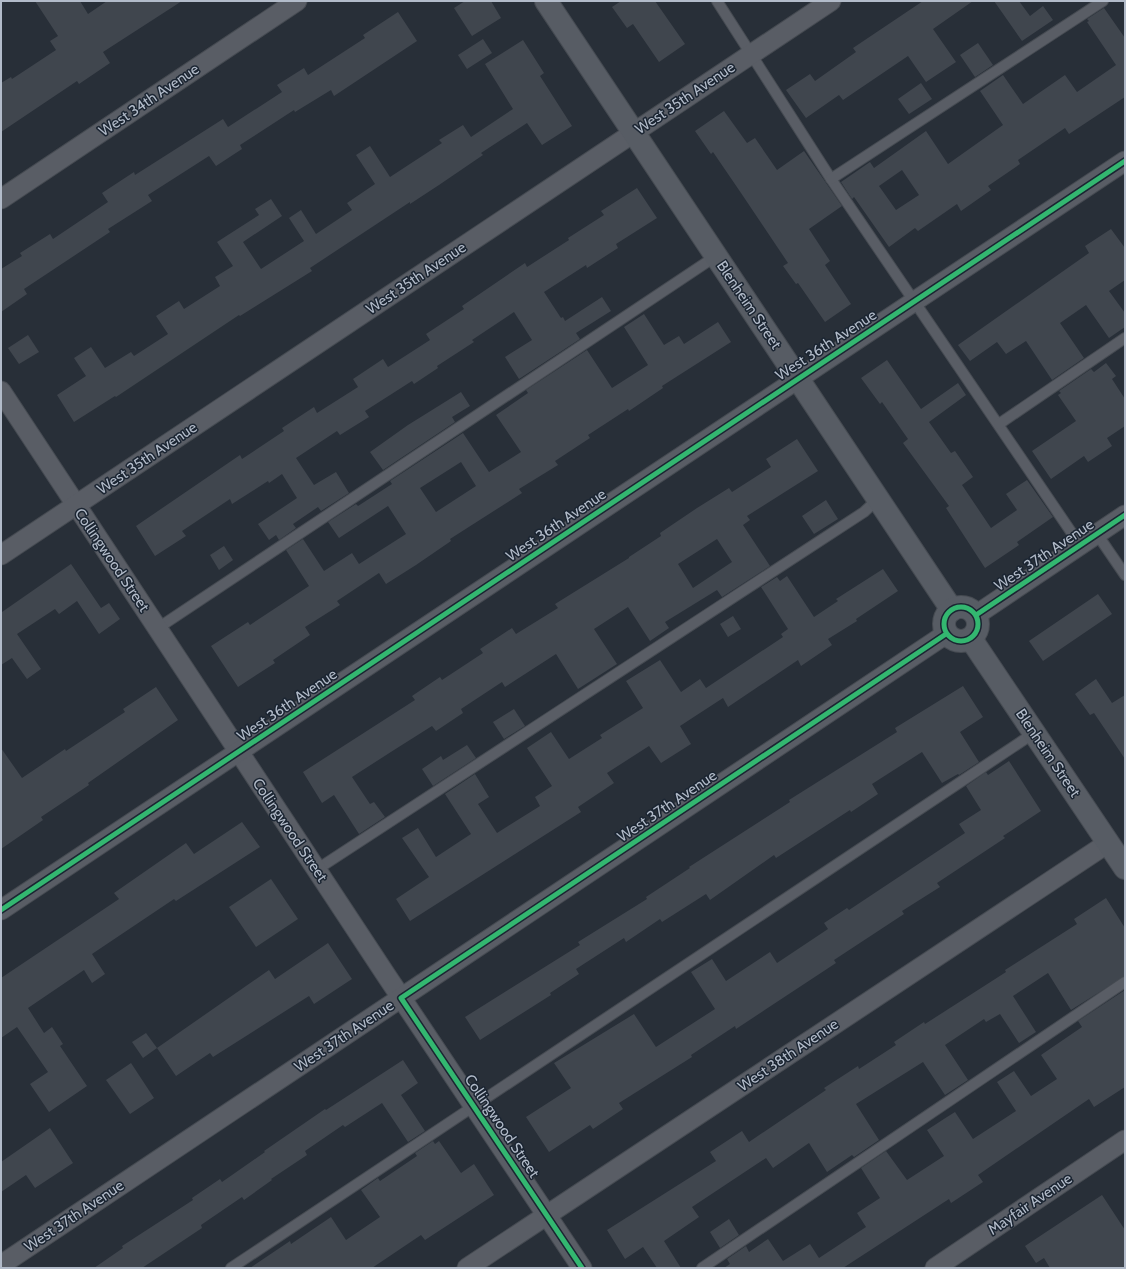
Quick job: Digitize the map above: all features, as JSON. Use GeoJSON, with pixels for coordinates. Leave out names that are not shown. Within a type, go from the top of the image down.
{"type":"FeatureCollection","features":[{"type":"Feature","properties":{"kind":"street","name":"West 34th Avenue"},"geometry":{"type":"LineString","coordinates":[[1,199],[297,1]]}},
{"type":"Feature","properties":{"kind":"street","name":"Blenheim Street"},"geometry":{"type":"LineString","coordinates":[[546,1],[952,610]]}},
{"type":"Feature","properties":{"kind":"street","name":"West 35th Avenue"},"geometry":{"type":"LineString","coordinates":[[1,556],[831,1]]}},
{"type":"Feature","properties":{"kind":"street","name":"West 36th Avenue"},"geometry":{"type":"LineString","coordinates":[[1,910],[1125,161]]}},
{"type":"Feature","properties":{"kind":"street","name":"Collingwood Street"},"geometry":{"type":"LineString","coordinates":[[1,391],[316,870],[582,1268]]}},
{"type":"Feature","properties":{"kind":"street","name":"West 37th Avenue"},"geometry":{"type":"LineString","coordinates":[[976,614],[1125,515]]}},
{"type":"Feature","properties":{"kind":"street"},"geometry":{"type":"LineString","coordinates":[[965,607],[976,614],[978,628],[971,639],[964,642],[957,641],[951,639],[946,634],[944,620],[947,614],[952,610],[965,607]]}},
{"type":"Feature","properties":{"kind":"street","name":"West 37th Avenue"},"geometry":{"type":"LineString","coordinates":[[1,1265],[946,634]]}},
{"type":"Feature","properties":{"kind":"street","name":"Blenheim Street"},"geometry":{"type":"LineString","coordinates":[[971,639],[1125,868]]}},
{"type":"Feature","properties":{"kind":"street","name":"West 38th Avenue"},"geometry":{"type":"LineString","coordinates":[[467,1268],[1108,843]]}},
{"type":"Feature","properties":{"kind":"street","name":"Mayfair Avenue"},"geometry":{"type":"LineString","coordinates":[[935,1268],[1125,1140]]}},
{"type":"Feature","properties":{"kind":"lane"},"geometry":{"type":"LineString","coordinates":[[716,1],[752,54],[831,179],[1080,545]]}},
{"type":"Feature","properties":{"kind":"lane"},"geometry":{"type":"LineString","coordinates":[[831,179],[1102,1]]}},
{"type":"Feature","properties":{"kind":"lane"},"geometry":{"type":"LineString","coordinates":[[158,628],[716,256]]}},
{"type":"Feature","properties":{"kind":"lane"},"geometry":{"type":"LineString","coordinates":[[999,424],[1125,338]]}},
{"type":"Feature","properties":{"kind":"lane"},"geometry":{"type":"LineString","coordinates":[[316,870],[864,512],[878,499]]}},
{"type":"Feature","properties":{"kind":"lane"},"geometry":{"type":"LineString","coordinates":[[1097,534],[1125,575]]}},
{"type":"Feature","properties":{"kind":"lane"},"geometry":{"type":"LineString","coordinates":[[231,1268],[1034,733]]}},
{"type":"Feature","properties":{"kind":"lane"},"geometry":{"type":"LineString","coordinates":[[702,1268],[1125,982]]}},
{"type":"Feature","properties":{"kind":"building"},"geometry":{"type":"Polygon","coordinates":[[[35,1],[80,1],[88,14],[107,1],[182,1],[103,52],[110,63],[79,84],[77,81],[1,132],[1,83],[11,77],[12,79],[56,50],[50,41],[58,36],[35,1]]]}},
{"type":"Feature","properties":{"kind":"building"},"geometry":{"type":"Polygon","coordinates":[[[465,1],[491,1],[501,18],[472,36],[454,8],[465,1]]]}},
{"type":"Feature","properties":{"kind":"building"},"geometry":{"type":"Polygon","coordinates":[[[621,1],[655,1],[685,44],[659,62],[633,24],[627,28],[612,7],[621,1]]]}},
{"type":"Feature","properties":{"kind":"building"},"geometry":{"type":"Polygon","coordinates":[[[923,1],[973,1],[933,29],[956,62],[926,82],[908,56],[843,100],[839,95],[806,118],[786,90],[810,74],[815,81],[856,52],[853,48],[923,1]]]}},
{"type":"Feature","properties":{"kind":"building"},"geometry":{"type":"Polygon","coordinates":[[[994,1],[1019,1],[1030,16],[1043,6],[1053,20],[1022,41],[994,1]]]}},
{"type":"Feature","properties":{"kind":"building"},"geometry":{"type":"Polygon","coordinates":[[[1104,8],[1125,38],[1125,97],[1069,134],[1065,128],[1018,160],[1020,164],[988,186],[991,190],[961,211],[957,204],[918,231],[915,228],[889,247],[854,197],[852,199],[841,182],[870,162],[874,168],[926,131],[948,164],[1003,125],[980,91],[1003,75],[1023,104],[1065,75],[1077,92],[1116,65],[1087,22],[1089,21],[1087,19],[1104,8]],[[902,170],[879,186],[896,210],[919,195],[902,170]]]}},
{"type":"Feature","properties":{"kind":"building"},"geometry":{"type":"Polygon","coordinates":[[[398,12],[417,41],[334,96],[331,90],[295,112],[294,110],[240,145],[242,149],[216,166],[209,156],[148,195],[152,201],[108,229],[110,232],[24,289],[27,294],[1,312],[1,269],[22,256],[20,253],[50,234],[53,239],[108,202],[102,193],[134,172],[135,175],[223,119],[228,127],[282,92],[277,85],[304,68],[308,75],[365,38],[363,35],[398,12]]]}},
{"type":"Feature","properties":{"kind":"building"},"geometry":{"type":"Polygon","coordinates":[[[483,39],[492,53],[467,69],[458,55],[483,39]]]}},
{"type":"Feature","properties":{"kind":"building"},"geometry":{"type":"Polygon","coordinates":[[[523,40],[544,73],[540,76],[572,126],[542,145],[527,123],[481,153],[483,155],[439,185],[410,204],[410,202],[310,268],[312,271],[240,316],[239,315],[116,397],[115,396],[74,422],[57,395],[86,376],[74,358],[91,347],[105,368],[131,352],[134,356],[168,334],[156,316],[179,301],[184,309],[220,286],[215,277],[233,266],[217,242],[259,215],[255,209],[271,199],[282,216],[243,242],[261,269],[304,241],[289,218],[301,210],[316,234],[352,210],[347,203],[375,184],[356,155],[370,146],[390,177],[442,143],[439,140],[463,125],[471,137],[513,109],[485,64],[523,40]]]}},
{"type":"Feature","properties":{"kind":"building"},"geometry":{"type":"Polygon","coordinates":[[[978,43],[993,65],[975,77],[960,55],[978,43]]]}},
{"type":"Feature","properties":{"kind":"building"},"geometry":{"type":"Polygon","coordinates":[[[921,83],[932,99],[909,114],[898,99],[921,83]]]}},
{"type":"Feature","properties":{"kind":"building"},"geometry":{"type":"Polygon","coordinates":[[[724,111],[747,143],[755,138],[777,170],[804,151],[842,206],[809,229],[830,261],[825,265],[851,304],[825,322],[798,283],[796,284],[783,266],[788,263],[713,152],[711,154],[695,131],[724,111]]]}},
{"type":"Feature","properties":{"kind":"building"},"geometry":{"type":"Polygon","coordinates":[[[637,188],[657,218],[616,244],[618,248],[587,268],[586,265],[544,292],[561,318],[563,317],[565,321],[602,297],[611,311],[576,333],[580,339],[519,379],[505,357],[532,340],[514,312],[472,340],[474,342],[437,366],[438,368],[414,384],[412,381],[365,411],[369,417],[340,435],[337,431],[296,458],[314,485],[336,472],[349,493],[321,511],[318,507],[293,524],[296,528],[279,540],[276,535],[269,540],[258,524],[297,498],[282,474],[269,483],[268,481],[232,504],[230,499],[182,531],[186,536],[155,556],[136,526],[240,455],[242,459],[284,431],[282,428],[314,407],[317,413],[358,387],[353,379],[383,359],[388,367],[430,340],[426,334],[464,309],[462,306],[525,263],[527,267],[569,240],[568,238],[604,215],[601,211],[637,188]]]}},
{"type":"Feature","properties":{"kind":"building"},"geometry":{"type":"Polygon","coordinates":[[[1111,229],[1125,248],[1125,280],[1109,291],[1125,313],[1125,327],[1109,338],[1086,305],[1060,323],[1084,358],[1052,380],[1026,341],[1006,354],[997,342],[970,361],[958,345],[1089,253],[1085,246],[1111,229]]]}},
{"type":"Feature","properties":{"kind":"building"},"geometry":{"type":"Polygon","coordinates":[[[644,314],[664,345],[679,336],[684,344],[718,322],[731,342],[662,386],[663,388],[629,411],[628,409],[588,435],[590,438],[555,461],[558,465],[519,489],[522,493],[450,539],[451,541],[416,565],[386,584],[379,573],[337,601],[340,605],[305,627],[310,635],[273,660],[275,663],[238,687],[211,646],[248,622],[250,625],[309,586],[286,550],[303,539],[324,571],[352,553],[359,564],[406,534],[388,506],[339,538],[328,522],[356,504],[358,506],[392,484],[390,481],[463,433],[489,472],[521,452],[496,415],[528,393],[526,390],[587,350],[612,388],[648,365],[624,327],[644,314]],[[461,462],[420,488],[436,512],[476,486],[461,462]]]}},
{"type":"Feature","properties":{"kind":"building"},"geometry":{"type":"Polygon","coordinates":[[[28,335],[39,352],[19,364],[8,348],[28,335]]]}},
{"type":"Feature","properties":{"kind":"building"},"geometry":{"type":"Polygon","coordinates":[[[887,360],[921,409],[958,383],[966,395],[929,422],[951,453],[955,451],[973,477],[962,485],[991,528],[1017,510],[1006,494],[1027,480],[1053,517],[1017,542],[1019,545],[985,568],[946,508],[949,506],[903,443],[908,439],[882,402],[880,404],[861,378],[887,360]]]}},
{"type":"Feature","properties":{"kind":"building"},"geometry":{"type":"Polygon","coordinates":[[[1106,363],[1116,376],[1112,379],[1125,399],[1125,426],[1107,438],[1112,446],[1088,462],[1084,456],[1051,479],[1032,451],[1076,421],[1058,395],[1061,393],[1059,391],[1091,369],[1094,372],[1106,363]]]}},
{"type":"Feature","properties":{"kind":"building"},"geometry":{"type":"Polygon","coordinates":[[[461,392],[470,406],[452,417],[455,422],[383,470],[370,452],[408,425],[461,392]]]}},
{"type":"Feature","properties":{"kind":"building"},"geometry":{"type":"Polygon","coordinates":[[[797,439],[818,471],[747,516],[750,520],[743,525],[770,566],[722,597],[717,590],[665,622],[669,628],[650,641],[628,607],[594,629],[617,664],[578,689],[556,654],[505,687],[502,682],[461,709],[463,713],[436,731],[432,726],[352,777],[370,804],[374,802],[385,817],[359,834],[334,795],[322,803],[303,772],[415,700],[412,696],[440,677],[442,680],[483,653],[480,649],[512,628],[516,634],[558,608],[555,604],[629,558],[661,536],[660,533],[697,508],[729,488],[732,492],[771,467],[766,459],[797,439]],[[717,539],[678,564],[693,588],[732,562],[717,539]]]}},
{"type":"Feature","properties":{"kind":"building"},"geometry":{"type":"Polygon","coordinates":[[[826,500],[838,519],[814,534],[802,516],[826,500]]]}},
{"type":"Feature","properties":{"kind":"building"},"geometry":{"type":"Polygon","coordinates":[[[224,546],[233,560],[219,570],[210,555],[224,546]]]}},
{"type":"Feature","properties":{"kind":"building"},"geometry":{"type":"Polygon","coordinates":[[[71,564],[101,608],[109,603],[120,619],[99,634],[77,601],[59,614],[55,609],[17,634],[41,669],[27,679],[12,658],[1,665],[1,610],[2,612],[71,564]]]}},
{"type":"Feature","properties":{"kind":"building"},"geometry":{"type":"Polygon","coordinates":[[[883,569],[898,591],[856,619],[857,621],[828,639],[832,645],[801,666],[798,660],[728,707],[723,698],[680,726],[691,744],[661,763],[649,746],[607,773],[614,783],[578,807],[581,812],[410,921],[396,899],[429,877],[402,838],[418,828],[436,857],[471,834],[445,794],[475,774],[489,797],[478,804],[497,833],[540,806],[535,797],[552,786],[527,748],[551,732],[569,759],[602,738],[600,735],[643,708],[626,681],[660,660],[681,692],[700,679],[706,688],[783,637],[781,634],[788,629],[761,587],[777,577],[780,581],[787,576],[814,617],[838,601],[836,599],[883,569]]]}},
{"type":"Feature","properties":{"kind":"building"},"geometry":{"type":"Polygon","coordinates":[[[1098,594],[1112,614],[1043,661],[1029,641],[1098,594]]]}},
{"type":"Feature","properties":{"kind":"building"},"geometry":{"type":"Polygon","coordinates":[[[733,616],[741,629],[728,637],[720,624],[733,616]]]}},
{"type":"Feature","properties":{"kind":"building"},"geometry":{"type":"Polygon","coordinates":[[[1096,679],[1112,703],[1125,695],[1125,759],[1094,713],[1090,715],[1075,694],[1096,679]]]}},
{"type":"Feature","properties":{"kind":"building"},"geometry":{"type":"Polygon","coordinates":[[[963,686],[983,717],[960,732],[979,762],[959,775],[958,774],[942,783],[922,752],[872,784],[878,794],[851,812],[850,810],[776,858],[774,855],[710,900],[706,894],[662,922],[660,919],[626,942],[624,938],[576,969],[579,974],[550,993],[551,995],[480,1040],[465,1017],[580,945],[578,942],[647,899],[646,897],[690,868],[689,867],[790,802],[789,800],[897,732],[895,728],[963,686]]]}},
{"type":"Feature","properties":{"kind":"building"},"geometry":{"type":"Polygon","coordinates":[[[156,687],[178,720],[88,783],[89,785],[41,817],[43,820],[1,849],[1,748],[22,778],[65,749],[66,751],[125,712],[123,709],[156,687]]]}},
{"type":"Feature","properties":{"kind":"building"},"geometry":{"type":"Polygon","coordinates":[[[514,709],[525,726],[504,739],[493,722],[514,709]]]}},
{"type":"Feature","properties":{"kind":"building"},"geometry":{"type":"Polygon","coordinates":[[[467,745],[476,758],[433,786],[422,769],[441,756],[443,760],[467,745]]]}},
{"type":"Feature","properties":{"kind":"building"},"geometry":{"type":"Polygon","coordinates":[[[1009,761],[1041,811],[1003,836],[1005,838],[937,883],[940,887],[902,911],[904,914],[834,960],[836,963],[736,1029],[735,1026],[691,1055],[692,1057],[619,1103],[623,1109],[593,1129],[590,1125],[549,1152],[526,1117],[571,1088],[554,1063],[634,1014],[656,1047],[715,1009],[691,972],[712,959],[726,981],[770,952],[777,963],[828,929],[824,923],[847,908],[849,910],[965,833],[959,824],[981,810],[966,786],[986,772],[988,775],[1009,761]]]}},
{"type":"Feature","properties":{"kind":"building"},"geometry":{"type":"Polygon","coordinates":[[[242,822],[260,847],[176,901],[174,899],[92,954],[105,974],[92,983],[84,970],[28,1008],[44,1033],[52,1027],[63,1044],[60,1046],[87,1086],[49,1112],[30,1084],[48,1072],[17,1027],[1,1038],[1,978],[119,899],[114,893],[186,843],[194,854],[242,822]]]}},
{"type":"Feature","properties":{"kind":"building"},"geometry":{"type":"Polygon","coordinates":[[[271,879],[298,919],[256,947],[229,907],[271,879]]]}},
{"type":"Feature","properties":{"kind":"building"},"geometry":{"type":"Polygon","coordinates":[[[1106,898],[1125,928],[1125,976],[1071,1010],[1048,973],[1013,996],[1036,1032],[1019,1043],[1000,1014],[986,1022],[984,1019],[945,1045],[968,1080],[945,1095],[923,1062],[856,1104],[879,1140],[854,1157],[852,1155],[827,1172],[809,1143],[773,1168],[766,1158],[692,1207],[699,1217],[664,1241],[681,1268],[657,1268],[643,1247],[625,1259],[607,1230],[716,1161],[710,1152],[742,1131],[749,1142],[826,1090],[824,1088],[858,1066],[859,1069],[896,1045],[894,1042],[924,1022],[925,1024],[1077,924],[1074,919],[1106,898]]]}},
{"type":"Feature","properties":{"kind":"building"},"geometry":{"type":"Polygon","coordinates":[[[328,943],[352,979],[314,1004],[309,996],[213,1057],[210,1053],[176,1076],[157,1048],[269,970],[275,979],[328,943]]]}},
{"type":"Feature","properties":{"kind":"building"},"geometry":{"type":"Polygon","coordinates":[[[1125,990],[1125,1087],[1094,1107],[1089,1099],[978,1175],[983,1182],[951,1203],[949,1199],[843,1268],[724,1268],[730,1264],[727,1259],[746,1246],[749,1252],[768,1239],[783,1261],[810,1244],[819,1258],[866,1227],[857,1213],[880,1198],[861,1168],[886,1151],[907,1180],[944,1156],[927,1130],[947,1117],[955,1112],[973,1139],[1016,1111],[997,1082],[1014,1071],[1031,1096],[1057,1079],[1041,1055],[1082,1027],[1078,1021],[1125,990]]]}},
{"type":"Feature","properties":{"kind":"building"},"geometry":{"type":"Polygon","coordinates":[[[146,1033],[157,1048],[143,1058],[132,1042],[146,1033]]]}},
{"type":"Feature","properties":{"kind":"building"},"geometry":{"type":"Polygon","coordinates":[[[403,1060],[418,1083],[401,1095],[425,1131],[408,1142],[382,1103],[345,1127],[343,1125],[305,1151],[307,1155],[271,1179],[272,1180],[244,1200],[242,1197],[201,1225],[202,1228],[142,1268],[94,1268],[123,1248],[122,1246],[193,1200],[192,1198],[220,1179],[222,1182],[325,1109],[326,1110],[403,1060]]]}},
{"type":"Feature","properties":{"kind":"building"},"geometry":{"type":"Polygon","coordinates":[[[131,1063],[154,1098],[130,1114],[106,1080],[131,1063]]]}},
{"type":"Feature","properties":{"kind":"building"},"geometry":{"type":"Polygon","coordinates":[[[50,1128],[73,1163],[35,1188],[26,1175],[1,1192],[1,1162],[50,1128]]]}},
{"type":"Feature","properties":{"kind":"building"},"geometry":{"type":"Polygon","coordinates":[[[433,1141],[435,1144],[439,1141],[461,1173],[474,1164],[494,1195],[425,1240],[421,1235],[372,1268],[250,1268],[290,1241],[291,1244],[331,1217],[346,1240],[380,1217],[361,1190],[378,1178],[380,1181],[417,1156],[415,1153],[433,1141]]]}},
{"type":"Feature","properties":{"kind":"building"},"geometry":{"type":"Polygon","coordinates":[[[1102,1195],[1125,1230],[1125,1268],[1050,1268],[1044,1258],[1036,1263],[1025,1246],[1102,1195]]]}},
{"type":"Feature","properties":{"kind":"building"},"geometry":{"type":"Polygon","coordinates":[[[729,1219],[739,1235],[720,1248],[710,1232],[729,1219]]]}},
{"type":"Feature","properties":{"kind":"cycle path"},"geometry":{"type":"LineString","coordinates":[[1,910],[1125,161]]}},
{"type":"Feature","properties":{"kind":"cycle path"},"geometry":{"type":"LineString","coordinates":[[976,615],[1125,515]]}},
{"type":"Feature","properties":{"kind":"cycle path"},"geometry":{"type":"LineString","coordinates":[[958,607],[964,607],[968,608],[975,614],[978,624],[977,631],[971,638],[964,641],[958,641],[954,640],[947,634],[944,627],[944,621],[945,617],[951,610],[958,607]]}},
{"type":"Feature","properties":{"kind":"cycle path"},"geometry":{"type":"LineString","coordinates":[[582,1268],[401,998],[946,634]]}}]}
